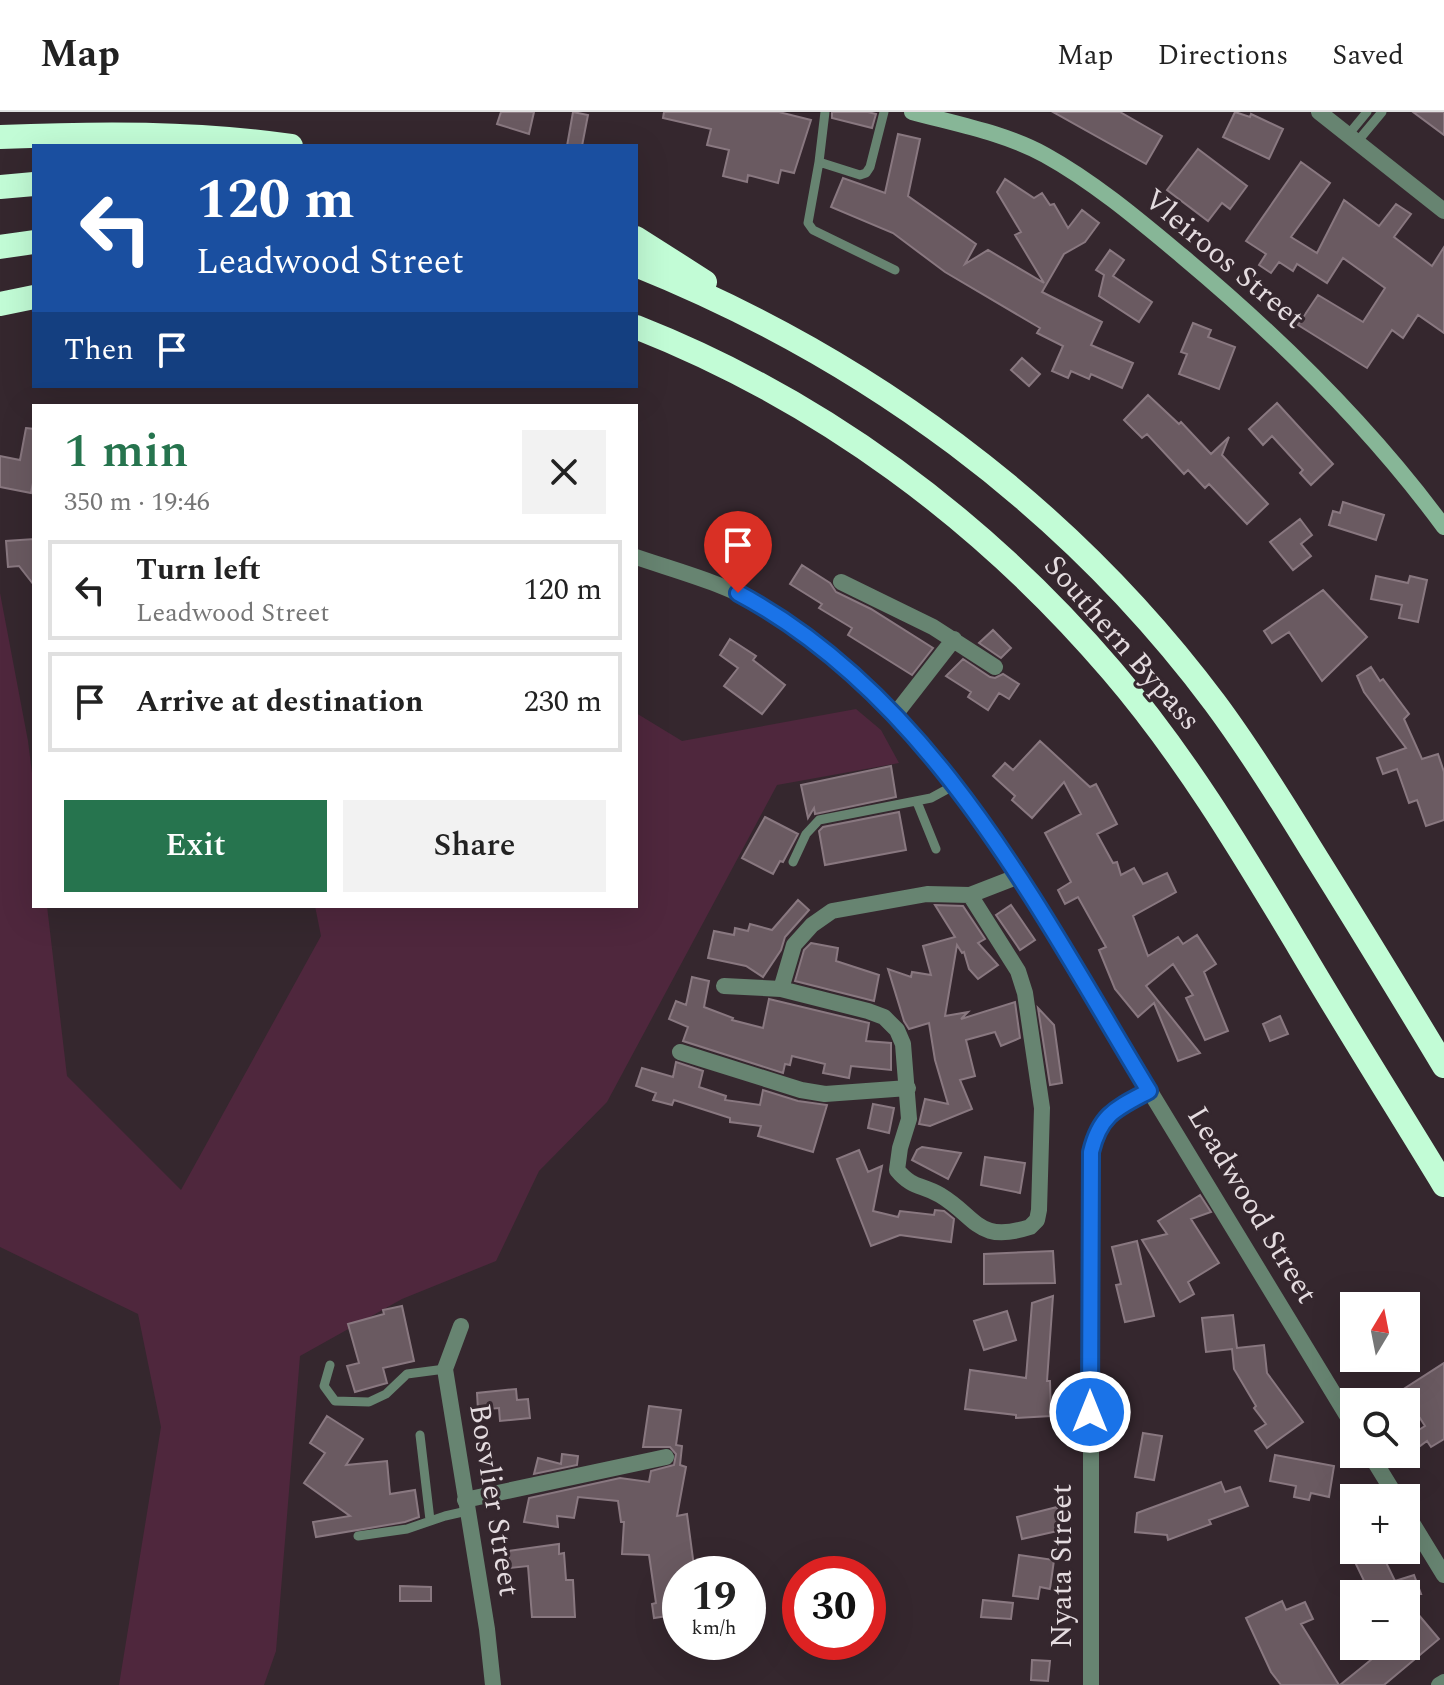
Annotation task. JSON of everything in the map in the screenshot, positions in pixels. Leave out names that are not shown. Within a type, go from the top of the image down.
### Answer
[{"type":"highway","points":[[0,137],[174,134],[272,144]]},
{"type":"highway","points":[[0,187],[32,184]]},
{"type":"highway","points":[[638,239],[673,259],[750,315]]},
{"type":"highway","points":[[0,247],[32,242]]},
{"type":"highway","name":"Southern Bypass","points":[[638,266],[750,315],[844,366],[940,430],[1005,481],[1068,537],[1131,601],[1186,666],[1255,758],[1444,1066]]},
{"type":"highway","points":[[0,304],[32,297]]},
{"type":"highway","name":"Southern Bypass","points":[[638,328],[784,397],[895,469],[1001,554],[1112,671],[1176,754],[1223,824],[1444,1185]]},
{"type":"street","name":"Vleiroos Street","points":[[912,112],[1005,138],[1046,155],[1161,239],[1288,349],[1394,463],[1444,527]]},
{"type":"street","points":[[1319,112],[1444,211]]},
{"type":"street","name":"Leadwood Street","points":[[638,558],[738,593],[766,608],[838,662],[874,694],[953,786],[1019,876],[1340,1404]]},
{"type":"street","points":[[841,582],[917,618],[995,667]]},
{"type":"street","points":[[894,716],[954,639]]},
{"type":"street","points":[[781,989],[794,945],[812,925],[832,911],[927,894],[970,895],[1019,876]]},
{"type":"street","points":[[724,986],[781,989],[884,1017],[897,1030],[903,1044],[908,1088],[909,1119],[897,1170],[908,1183],[932,1190],[952,1202],[973,1224],[990,1231],[1030,1227],[1037,1220],[1039,1210],[1042,1108],[1025,993],[1018,971],[970,895]]},
{"type":"street","points":[[680,1052],[801,1090],[825,1094],[908,1088]]},
{"type":"street","name":"Nyata Street","points":[[1091,1685],[1091,1152],[1099,1125],[1108,1114],[1149,1091]]},
{"type":"street","name":"Bosvlier Street","points":[[461,1326],[445,1369],[487,1629],[493,1685]]},
{"type":"street","points":[[466,1505],[666,1457]]},
{"type":"street","points":[[1420,1536],[1444,1575]]},
{"type":"lane","points":[[825,112],[808,223],[813,230],[895,270]]},
{"type":"lane","points":[[819,162],[860,175],[866,173],[884,112]]},
{"type":"lane","points":[[1353,139],[1367,112]]},
{"type":"lane","points":[[1353,139],[1382,112]]},
{"type":"lane","points":[[793,862],[806,834],[819,820],[917,802],[953,786]]},
{"type":"lane","points":[[917,802],[936,849]]},
{"type":"lane","points":[[330,1365],[324,1386],[335,1401],[352,1403],[369,1402],[386,1394],[407,1374],[445,1369]]},
{"type":"lane","points":[[420,1435],[430,1520]]},
{"type":"lane","points":[[358,1536],[407,1529],[466,1505]]},
{"type":"shaded area","points":[[0,593],[32,773],[32,908],[47,908],[67,1076],[181,1190],[321,936],[315,908],[638,908],[638,714],[682,741],[856,709],[881,730],[899,763],[777,785],[607,1102],[539,1171],[496,1261],[402,1299],[300,1356],[276,1651],[264,1685],[119,1685],[161,1427],[138,1314],[0,1247]]},
{"type":"building","points":[[501,112],[534,112],[529,134],[497,124]]},
{"type":"building","points":[[573,112],[588,115],[582,144],[567,144]]},
{"type":"building","points":[[664,112],[779,112],[811,120],[794,173],[781,170],[778,183],[748,175],[747,182],[723,176],[729,150],[707,145],[711,129],[663,118]]},
{"type":"building","points":[[832,112],[876,114],[872,128],[832,118]]},
{"type":"building","points":[[1053,112],[1120,112],[1162,136],[1146,164]]},
{"type":"building","points":[[1235,112],[1250,117],[1251,114],[1283,129],[1269,159],[1223,137]]},
{"type":"building","points":[[1413,112],[1444,112],[1444,135]]},
{"type":"building","points":[[898,134],[920,139],[908,196],[976,244],[965,264],[988,250],[1044,283],[1015,235],[1021,232],[997,192],[1005,179],[1034,198],[1042,193],[1050,205],[1054,204],[1068,228],[1082,210],[1099,223],[1085,242],[1064,254],[1042,292],[1102,322],[1091,345],[1133,363],[1122,388],[1091,374],[1089,379],[1071,371],[1068,378],[1052,371],[1063,346],[1037,333],[1040,328],[945,272],[893,233],[831,207],[843,178],[885,193]]},
{"type":"building","points":[[1198,149],[1247,186],[1230,209],[1222,203],[1208,221],[1167,190]]},
{"type":"building","points":[[1301,162],[1330,183],[1291,237],[1317,253],[1344,200],[1379,226],[1396,204],[1411,214],[1394,237],[1432,266],[1444,247],[1444,333],[1418,315],[1403,338],[1392,330],[1367,368],[1298,325],[1318,295],[1363,322],[1385,288],[1343,258],[1327,283],[1297,264],[1293,271],[1279,262],[1271,273],[1259,265],[1266,254],[1246,241]]},
{"type":"building","points":[[1110,250],[1124,260],[1113,276],[1152,302],[1139,322],[1099,296],[1104,275],[1096,270]]},
{"type":"building","points":[[1193,323],[1211,330],[1208,337],[1235,347],[1219,389],[1179,374],[1187,354],[1181,352]]},
{"type":"building","points":[[1022,358],[1040,374],[1029,386],[1011,370]]},
{"type":"building","points":[[1148,395],[1179,424],[1181,422],[1211,454],[1229,437],[1222,455],[1268,504],[1247,524],[1209,484],[1205,488],[1188,470],[1184,474],[1147,434],[1142,438],[1124,420]]},
{"type":"building","points":[[1277,403],[1333,464],[1311,485],[1300,473],[1303,470],[1272,436],[1263,445],[1249,429]]},
{"type":"building","points":[[26,428],[32,429],[31,493],[0,487],[0,456],[20,460]]},
{"type":"building","points":[[1343,502],[1384,515],[1376,540],[1329,525],[1333,511],[1340,513]]},
{"type":"building","points":[[1300,519],[1312,535],[1301,544],[1311,556],[1293,570],[1270,542]]},
{"type":"building","points":[[32,539],[32,582],[19,566],[8,567],[6,541]]},
{"type":"building","points":[[802,565],[830,583],[836,592],[871,609],[933,648],[912,675],[848,635],[852,628],[819,608],[822,604],[790,584]]},
{"type":"building","points":[[1376,576],[1408,583],[1410,576],[1427,580],[1418,622],[1399,618],[1402,605],[1371,599]]},
{"type":"building","points":[[1323,590],[1367,637],[1322,681],[1289,632],[1272,643],[1264,631]]},
{"type":"building","points":[[993,630],[1011,648],[1001,658],[979,643]]},
{"type":"building","points":[[730,639],[756,656],[753,660],[785,685],[762,714],[724,686],[738,668],[720,655]]},
{"type":"building","points":[[963,659],[990,677],[1003,674],[1019,684],[1009,699],[999,693],[988,710],[968,697],[971,692],[946,676]]},
{"type":"building","points":[[1371,667],[1409,714],[1404,719],[1422,759],[1438,754],[1444,772],[1444,820],[1426,826],[1417,800],[1409,803],[1397,769],[1383,774],[1377,758],[1406,748],[1364,692],[1357,676]]},
{"type":"building","points":[[1040,741],[1090,787],[1096,784],[1117,824],[1097,834],[1113,863],[1117,862],[1121,875],[1134,868],[1143,884],[1167,873],[1176,892],[1133,916],[1148,956],[1178,937],[1183,944],[1197,935],[1216,964],[1204,972],[1228,1031],[1205,1040],[1186,998],[1193,995],[1173,964],[1146,986],[1200,1053],[1178,1061],[1154,1003],[1138,1017],[1115,989],[1099,950],[1106,947],[1078,897],[1065,904],[1058,890],[1071,882],[1045,833],[1081,814],[1064,782],[1032,818],[1012,800],[1015,796],[993,776],[1005,763],[1013,770]]},
{"type":"building","points":[[891,766],[896,797],[815,814],[814,808],[808,818],[801,785]]},
{"type":"building","points":[[899,812],[906,850],[825,865],[819,831],[823,827]]},
{"type":"building","points":[[765,817],[798,834],[773,874],[742,858]]},
{"type":"building","points":[[798,900],[809,910],[785,937],[781,950],[763,977],[746,966],[708,958],[714,931],[734,935],[735,928],[748,931],[750,924],[772,930]]},
{"type":"building","points":[[935,905],[963,906],[985,939],[978,943],[998,965],[978,979],[969,969],[964,952],[957,945],[945,1016],[968,1012],[961,1019],[1015,1002],[1020,1038],[1001,1046],[995,1032],[966,1040],[975,1076],[960,1080],[972,1109],[930,1126],[919,1124],[925,1099],[948,1104],[935,1060],[929,1023],[909,1029],[888,969],[911,977],[912,972],[931,975],[923,946],[955,937]]},
{"type":"building","points":[[1011,905],[1035,940],[1020,950],[996,915]]},
{"type":"building","points":[[811,943],[838,948],[836,961],[879,975],[874,1001],[795,981],[804,950]]},
{"type":"building","points":[[692,977],[709,981],[704,1007],[732,1020],[763,1028],[769,999],[869,1023],[866,1041],[891,1043],[891,1070],[851,1066],[849,1078],[823,1073],[825,1064],[792,1056],[790,1065],[785,1064],[783,1073],[683,1041],[688,1027],[669,1019],[676,1001],[686,1005]]},
{"type":"building","points":[[1038,1008],[1054,1025],[1062,1083],[1050,1085]]},
{"type":"building","points":[[1280,1016],[1288,1034],[1270,1041],[1263,1024]]},
{"type":"building","points":[[676,1062],[703,1071],[699,1087],[726,1096],[725,1100],[760,1105],[763,1090],[798,1101],[827,1105],[813,1152],[758,1136],[761,1126],[730,1122],[730,1118],[674,1100],[672,1105],[653,1100],[656,1093],[636,1086],[642,1068],[673,1077]]},
{"type":"building","points":[[873,1104],[894,1108],[889,1133],[868,1128]]},
{"type":"building","points":[[922,1147],[961,1153],[948,1179],[912,1160]]},
{"type":"building","points":[[859,1150],[868,1172],[882,1166],[873,1211],[898,1217],[900,1211],[934,1215],[935,1210],[944,1211],[954,1219],[951,1242],[900,1235],[871,1246],[837,1159]]},
{"type":"building","points":[[985,1157],[1025,1163],[1020,1193],[981,1185]]},
{"type":"building","points":[[1200,1195],[1211,1212],[1191,1219],[1219,1263],[1188,1282],[1194,1294],[1180,1302],[1142,1240],[1167,1234],[1158,1221]]},
{"type":"building","points":[[1137,1241],[1154,1316],[1125,1322],[1116,1285],[1121,1284],[1112,1247]]},
{"type":"building","points":[[1053,1251],[1055,1283],[984,1284],[984,1254]]},
{"type":"building","points":[[1053,1296],[1047,1381],[1050,1381],[1051,1416],[1016,1418],[1016,1415],[965,1409],[970,1370],[1026,1378],[1032,1303]]},
{"type":"building","points":[[402,1306],[414,1361],[383,1368],[387,1383],[355,1392],[347,1366],[359,1363],[348,1324]]},
{"type":"building","points":[[1007,1311],[1016,1340],[984,1350],[974,1321]]},
{"type":"building","points":[[1233,1315],[1237,1348],[1264,1345],[1267,1373],[1303,1422],[1267,1448],[1255,1431],[1266,1424],[1234,1369],[1232,1349],[1206,1352],[1202,1318]]},
{"type":"building","points":[[1444,1363],[1444,1439],[1431,1447],[1427,1441],[1420,1446],[1420,1429],[1425,1426],[1420,1418],[1420,1388],[1405,1388]]},
{"type":"building","points":[[516,1389],[517,1400],[528,1399],[530,1418],[500,1421],[499,1408],[478,1410],[477,1393]]},
{"type":"building","points":[[649,1406],[681,1410],[676,1445],[682,1446],[680,1465],[686,1467],[677,1516],[687,1514],[693,1556],[662,1556],[662,1617],[654,1618],[652,1604],[656,1603],[649,1555],[622,1554],[624,1522],[621,1522],[618,1501],[578,1497],[574,1518],[557,1516],[558,1527],[524,1522],[529,1498],[620,1478],[649,1482],[651,1471],[674,1465],[676,1454],[670,1447],[643,1447]]},
{"type":"building","points":[[327,1416],[363,1439],[346,1465],[387,1461],[390,1494],[415,1490],[419,1517],[316,1537],[313,1522],[350,1516],[304,1483],[325,1453],[310,1443]]},
{"type":"building","points":[[1143,1433],[1162,1436],[1154,1480],[1135,1477]]},
{"type":"building","points":[[562,1454],[578,1456],[577,1465],[534,1474],[538,1458],[561,1464]]},
{"type":"building","points":[[1275,1455],[1334,1466],[1329,1497],[1311,1493],[1309,1500],[1294,1497],[1296,1486],[1270,1481]]},
{"type":"building","points":[[1221,1482],[1225,1492],[1240,1487],[1248,1506],[1168,1540],[1167,1535],[1135,1532],[1137,1513]]},
{"type":"building","points":[[1057,1507],[1062,1530],[1022,1539],[1017,1517]]},
{"type":"building","points":[[559,1544],[559,1554],[564,1553],[566,1580],[573,1580],[575,1617],[532,1617],[528,1566],[510,1568],[508,1551]]},
{"type":"building","points":[[1019,1555],[1054,1560],[1050,1589],[1040,1587],[1038,1599],[1013,1596]]},
{"type":"building","points":[[1356,1564],[1387,1564],[1395,1580],[1364,1580]]},
{"type":"building","points":[[1414,1575],[1416,1580],[1398,1580]]},
{"type":"building","points":[[400,1586],[431,1587],[431,1601],[400,1601]]},
{"type":"building","points":[[983,1600],[1013,1603],[1011,1619],[981,1617]]},
{"type":"building","points":[[1282,1601],[1286,1610],[1305,1602],[1313,1619],[1301,1624],[1339,1685],[1281,1685],[1271,1672],[1246,1618]]},
{"type":"building","points":[[1420,1617],[1439,1639],[1420,1655]]},
{"type":"building","points":[[1032,1660],[1050,1661],[1048,1681],[1031,1680]]},
{"type":"building","points":[[1371,1660],[1414,1660],[1384,1685],[1340,1685]]},
{"type":"route","points":[[738,593],[791,625],[838,662],[874,694],[923,748],[996,841],[1149,1091],[1108,1114],[1099,1125],[1091,1152],[1090,1412]]}]
